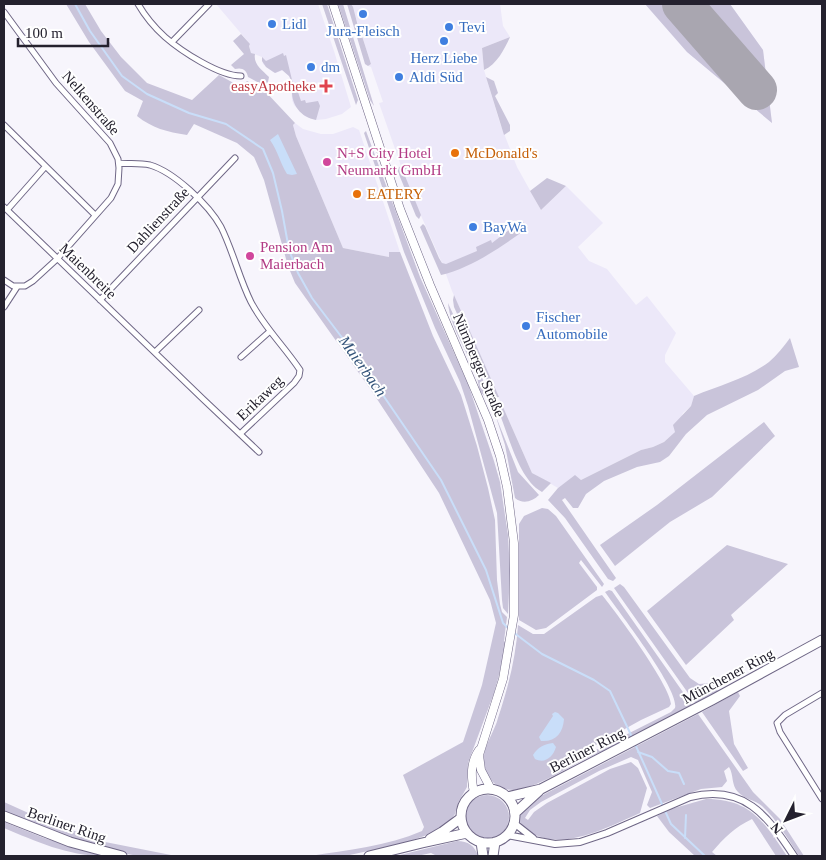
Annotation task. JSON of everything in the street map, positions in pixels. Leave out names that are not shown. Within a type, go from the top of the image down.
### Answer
[{"type":"main road","name":"Nürnberger Straße","points":[[333,4],[405,222],[488,420],[507,487],[513,524],[514,615],[497,701],[472,766],[474,792]]},
{"type":"main road","name":"Münchener Ring","points":[[646,735],[822,640]]},
{"type":"main road","name":"Berliner Ring","points":[[507,797],[541,789],[646,735]]},
{"type":"main road","name":"Nürnberger Straße","points":[[480,748],[479,761],[481,770],[491,789]]},
{"type":"main road","points":[[507,836],[495,842],[481,842],[473,839],[462,826],[461,810],[464,802],[474,792],[491,789],[500,792],[512,803],[514,818]]},
{"type":"main road","name":"Berliner Ring","points":[[507,836],[514,818],[541,789]]},
{"type":"main road","name":"Berliner Ring","points":[[4,816],[70,842],[122,856]]},
{"type":"main road","points":[[422,843],[442,832],[461,818]]},
{"type":"main road","points":[[369,856],[467,833]]},
{"type":"main road","points":[[481,842],[483,856]]},
{"type":"main road","points":[[493,856],[495,842]]},
{"type":"street","points":[[138,4],[154,25],[172,42],[218,70],[231,75],[241,76]]},
{"type":"street","points":[[172,42],[209,4]]},
{"type":"street","name":"Nelkenstraße","points":[[5,15],[63,91],[110,143],[119,163]]},
{"type":"street","points":[[4,125],[95,216]]},
{"type":"street","name":"Dahlienstraße","points":[[100,300],[235,158]]},
{"type":"street","points":[[4,280],[17,287],[25,286],[34,281],[57,258],[114,193],[118,184],[119,163]]},
{"type":"street","name":"Erikaweg","points":[[119,163],[143,164],[158,168],[177,180],[197,198],[218,222],[251,302],[269,332],[296,365],[300,374],[294,383],[240,434]]},
{"type":"street","points":[[5,208],[45,167]]},
{"type":"street","name":"Maienbreite","points":[[5,208],[259,452]]},
{"type":"street","points":[[4,307],[17,287]]},
{"type":"street","points":[[155,352],[199,310]]},
{"type":"street","points":[[241,357],[269,332]]},
{"type":"street","points":[[822,693],[786,715],[777,723],[780,732],[822,799]]},
{"type":"street","points":[[507,836],[555,844],[580,842],[607,833],[690,797],[704,794],[720,794],[735,797],[750,804],[762,814],[774,827],[794,856]]},
{"type":"street","points":[[514,818],[534,839]]},
{"type":"shaded area","points":[[66,4],[85,4],[101,31],[121,57],[147,83],[192,100],[219,75],[241,87],[247,81],[264,90],[295,123],[293,125],[296,136],[343,248],[389,257],[389,252],[400,252],[433,336],[461,395],[477,446],[495,520],[497,580],[502,612],[507,617],[504,641],[506,643],[499,675],[468,763],[467,787],[458,803],[455,814],[450,821],[435,832],[405,843],[345,856],[310,856],[381,844],[422,831],[424,827],[403,775],[463,742],[482,685],[496,623],[490,600],[439,493],[373,393],[295,283],[288,266],[264,180],[254,157],[237,143],[194,124],[187,135],[160,129],[148,124],[137,116],[143,101],[125,91],[89,42]]},
{"type":"shaded area","points":[[216,4],[318,4],[351,107],[342,114],[326,119],[316,120],[305,116],[294,105],[292,100],[289,76],[283,70],[276,73],[273,72],[263,64],[262,57],[251,53],[250,44]]},
{"type":"shaded area","points":[[322,4],[327,4],[358,100],[356,105]]},
{"type":"shaded area","points":[[338,4],[343,4],[374,106],[370,100]]},
{"type":"shaded area","points":[[347,4],[351,4],[353,7],[359,30],[365,31],[366,35],[362,36],[371,64],[368,66],[365,64]]},
{"type":"shaded area","points":[[351,4],[500,4],[503,26],[510,37],[482,48],[484,70],[500,123],[517,167],[541,210],[566,186],[603,223],[578,247],[589,261],[607,269],[636,305],[647,296],[676,333],[665,355],[665,362],[694,396],[691,406],[683,413],[675,432],[664,442],[641,450],[581,480],[575,476],[558,488],[532,473],[411,193],[403,171],[407,168],[401,166],[379,103],[383,102],[371,67],[368,66],[371,64],[362,36],[365,31],[363,29],[360,30]]},
{"type":"shaded area","points":[[645,4],[730,4],[763,50],[772,123],[687,52]]},
{"type":"shaded area","points":[[645,4],[676,4],[762,102],[760,84],[689,4],[730,4],[763,50],[772,123],[687,52]]},
{"type":"shaded area","points":[[241,34],[250,44],[251,53],[255,54],[255,61],[269,77],[267,87],[248,77],[244,70],[240,68],[235,69],[231,65],[244,54],[233,41]]},
{"type":"shaded area","points":[[510,37],[503,52],[484,70],[482,48]]},
{"type":"shaded area","points":[[283,53],[284,56],[286,55],[293,84],[289,76],[282,70],[275,73],[266,67],[262,61],[262,57],[266,61]]},
{"type":"shaded area","points":[[486,77],[494,81],[498,93],[495,96],[510,125],[510,131],[504,135]]},
{"type":"shaded area","points":[[292,89],[297,89],[301,101],[305,100],[306,103],[318,101],[320,106],[316,120],[301,113],[293,100]]},
{"type":"shaded area","points":[[295,123],[303,129],[321,134],[333,134],[353,127],[359,130],[400,252],[390,252],[389,257],[343,248],[296,136],[293,125]]},
{"type":"shaded area","points":[[366,131],[420,277],[468,384],[494,461],[500,482],[508,535],[510,571],[508,614],[503,608],[502,600],[497,513],[468,406],[460,382],[435,328],[404,252],[364,133]]},
{"type":"shaded area","points":[[401,166],[407,168],[403,171],[421,215],[419,219],[416,216],[398,172],[398,168]]},
{"type":"shaded area","points":[[547,178],[566,186],[541,210],[530,191]]},
{"type":"shaded area","points":[[522,220],[528,228],[508,242],[475,262],[441,275],[420,227],[423,224],[425,226],[439,258],[442,263],[446,264],[477,251],[476,247],[491,240],[492,243]]},
{"type":"shaded area","points":[[454,295],[499,397],[492,398],[486,378],[454,307]]},
{"type":"shaded area","points":[[448,303],[483,380],[487,397],[480,391],[474,368],[452,321]]},
{"type":"shaded area","points":[[790,338],[799,367],[785,371],[758,390],[707,415],[686,434],[669,456],[660,462],[637,467],[604,481],[586,494],[578,508],[573,508],[565,498],[562,500],[616,578],[613,581],[608,579],[565,518],[548,500],[558,488],[575,475],[581,480],[641,450],[664,442],[675,432],[673,425],[691,406],[694,396],[760,368],[775,356]]},
{"type":"shaded area","points":[[500,405],[503,407],[532,473],[551,483],[542,492],[534,486],[520,467],[498,410]]},
{"type":"shaded area","points":[[495,414],[518,472],[539,495],[534,499],[525,502],[515,498],[505,445]]},
{"type":"shaded area","points":[[764,422],[775,436],[712,497],[670,522],[615,566],[600,545],[657,505]]},
{"type":"shaded area","points":[[542,508],[548,509],[556,516],[604,584],[602,587],[581,560],[579,563],[597,587],[597,590],[546,628],[536,630],[519,620],[519,524],[524,516]]},
{"type":"shaded area","points":[[727,545],[788,564],[731,615],[734,620],[686,665],[647,611]]},
{"type":"shaded area","points":[[620,584],[690,678],[699,684],[712,683],[718,691],[695,703],[614,588]]},
{"type":"shaded area","points":[[612,591],[692,705],[541,782],[521,789],[502,788],[489,778],[484,756],[508,684],[518,625],[533,634],[544,634],[596,597],[602,595],[641,649],[662,681],[668,695],[671,704],[669,707],[641,720],[576,756],[568,753],[566,755],[572,758],[569,760],[570,763],[671,712],[675,708],[674,699],[668,685],[647,650],[605,592]]},
{"type":"shaded area","points":[[738,692],[740,696],[729,711],[734,744],[748,768],[743,771],[702,712]]},
{"type":"shaded area","points":[[698,714],[753,792],[780,819],[804,856],[799,856],[777,823],[762,806],[738,792],[734,786],[729,767],[724,771],[727,781],[722,787],[701,789],[650,808],[647,805],[652,792],[638,760],[631,757],[599,771],[541,802],[530,810],[525,818],[528,820],[534,812],[547,803],[610,769],[631,762],[638,768],[647,788],[640,813],[594,832],[561,840],[545,838],[531,832],[519,821],[523,809],[537,798]]},
{"type":"shaded area","points":[[483,795],[491,795],[503,801],[509,817],[503,833],[491,839],[483,839],[471,833],[465,821],[465,813],[471,801]]},
{"type":"shaded area","points":[[706,799],[734,803],[755,815],[771,833],[787,856],[776,856],[752,819],[735,829],[721,842],[712,852],[717,856],[695,856],[669,832],[657,816],[671,809]]},
{"type":"shaded area","points":[[4,802],[55,825],[81,833],[90,839],[171,855],[191,856],[146,857],[105,849],[71,839],[4,813]]},
{"type":"shaded area","points":[[4,822],[44,838],[103,856],[64,851],[52,847],[4,828]]},
{"type":"shaded area","points":[[457,841],[470,845],[475,849],[478,856],[437,856],[431,853],[417,856],[396,856]]},
{"type":"water","points":[[278,134],[297,174],[287,174],[270,140]]},
{"type":"water","points":[[555,712],[564,719],[562,728],[555,738],[541,741],[539,737]]},
{"type":"water","points":[[553,743],[556,747],[551,757],[542,761],[535,759],[533,755],[539,748]]},
{"type":"waterway","name":"Maierbach","points":[[75,4],[90,31],[122,76],[147,94],[189,113],[226,124],[263,149],[273,173],[289,250],[298,273],[312,298],[359,360],[441,480],[486,570],[503,623],[509,629]]},
{"type":"waterway","name":"Maierbach","points":[[513,632],[542,654],[594,680],[610,691],[632,737]]},
{"type":"waterway","name":"Maierbach","points":[[635,744],[671,824],[705,856]]},
{"type":"waterway","name":"Maierbach","points":[[638,752],[652,757],[668,771],[679,773],[684,784]]},
{"type":"waterway","name":"Maierbach","points":[[685,838],[686,815]]},
{"type":"runway","points":[[682,4],[757,90]]},
{"type":"place","name":"Jura-Fleisch","points":[[363,14]]},
{"type":"place","name":"Lidl","points":[[272,24]]},
{"type":"place","name":"Tevi","points":[[449,27]]},
{"type":"place","name":"Herz Liebe","points":[[444,41]]},
{"type":"place","name":"dm","points":[[311,67]]},
{"type":"place","name":"Aldi Süd","points":[[399,77]]},
{"type":"place","name":"easyApotheke","points":[[326,86]]},
{"type":"place","name":"McDonald's","points":[[455,153]]},
{"type":"place","name":"N+S City Hotel Neumarkt GmbH","points":[[327,162]]},
{"type":"place","name":"EATERY","points":[[357,194]]},
{"type":"place","name":"BayWa","points":[[473,227]]},
{"type":"place","name":"Pension Am Maierbach","points":[[250,256]]},
{"type":"place","name":"Fischer Automobile","points":[[526,326]]}]
